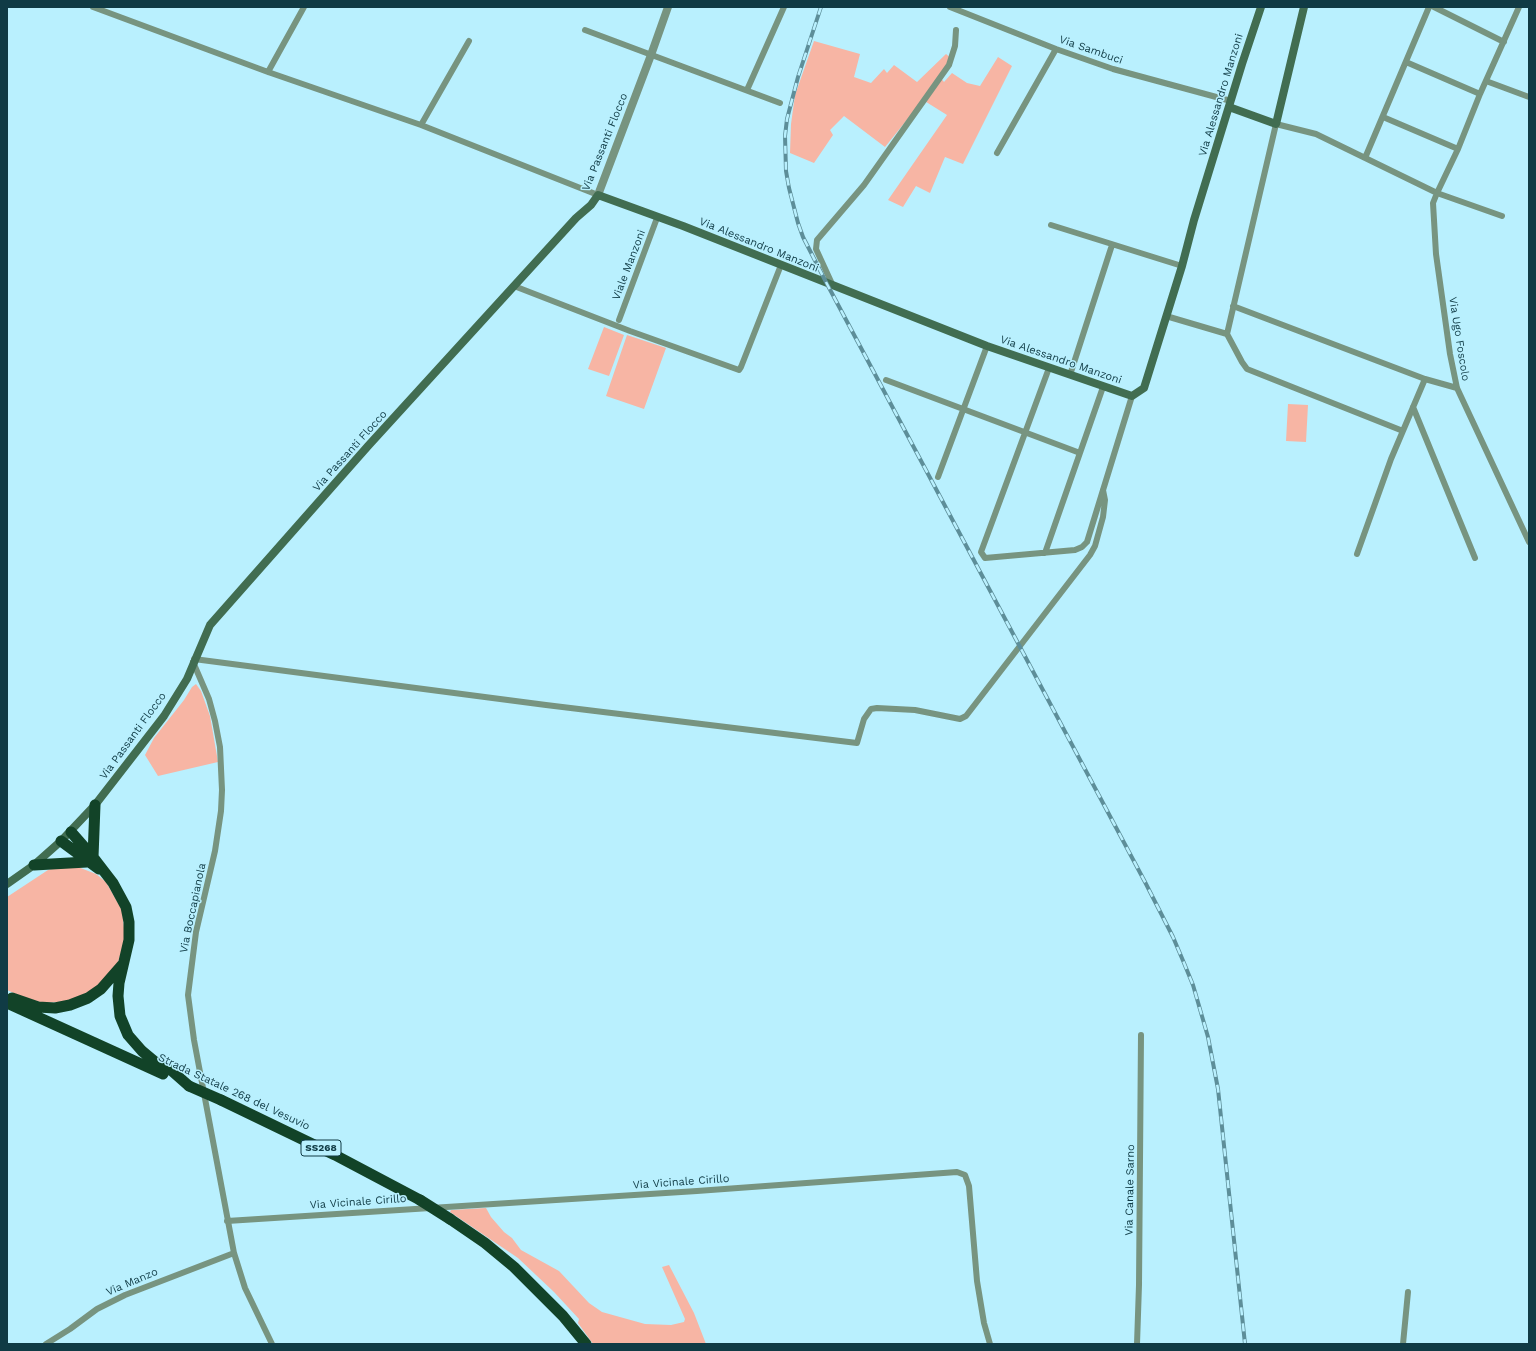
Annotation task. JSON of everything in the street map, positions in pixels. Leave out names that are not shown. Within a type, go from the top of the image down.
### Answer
[{"type":"highway","points":[[90,860],[95,805]]},
{"type":"highway","points":[[71,832],[90,860]]},
{"type":"highway","points":[[61,841],[90,860],[105,873],[120,894],[126,907],[129,922],[129,940],[123,962],[118,996],[120,1016],[128,1035],[142,1051],[154,1061],[172,1071],[189,1086]]},
{"type":"highway","points":[[34,865],[90,860]]},
{"type":"highway","points":[[7,995],[38,1007],[55,1008],[70,1005],[88,998],[101,989],[123,962]]},
{"type":"highway","name":"Strada Statale 268 del Vesuvio","points":[[7,1003],[221,1100],[335,1155],[420,1200],[450,1219],[514,1267],[563,1316],[586,1344]]},
{"type":"main road","name":"Via Alessandro Manzoni","points":[[598,195],[657,218],[683,226],[987,346],[1132,396],[1144,388],[1182,266],[1194,220],[1261,7]]},
{"type":"main road","points":[[1230,104],[1276,124],[1304,7]]},
{"type":"main road","name":"Via Passanti Flocco","points":[[7,884],[34,865],[61,841],[95,805],[164,716],[187,679],[210,625],[368,446],[576,218],[591,205],[598,195]]},
{"type":"street","points":[[93,7],[268,72],[421,125],[598,195]]},
{"type":"street","points":[[268,72],[304,7]]},
{"type":"street","name":"Via Passanti Flocco","points":[[598,195],[652,55],[668,7]]},
{"type":"street","points":[[747,90],[784,7]]},
{"type":"street","name":"Via Sambuci","points":[[950,7],[1056,49],[1113,69],[1230,104]]},
{"type":"street","points":[[1365,158],[1429,7]]},
{"type":"street","points":[[1434,7],[1504,42]]},
{"type":"street","name":"Via Ugo Foscolo","points":[[1520,7],[1480,94],[1458,149],[1433,203],[1436,254],[1450,354],[1457,388],[1529,542]]},
{"type":"street","points":[[585,30],[780,103]]},
{"type":"street","points":[[833,286],[816,249],[817,240],[864,184],[949,64],[955,46],[956,30]]},
{"type":"street","points":[[421,125],[469,40]]},
{"type":"street","points":[[997,153],[1056,49]]},
{"type":"street","points":[[1406,62],[1480,94]]},
{"type":"street","points":[[1486,81],[1529,97]]},
{"type":"street","points":[[1383,117],[1458,149]]},
{"type":"street","points":[[1403,431],[1247,369],[1227,334],[1276,124],[1316,134],[1437,193],[1502,216]]},
{"type":"street","name":"Viale Manzoni","points":[[619,320],[657,218]]},
{"type":"street","points":[[1051,225],[1182,266]]},
{"type":"street","points":[[1070,375],[1112,245]]},
{"type":"street","points":[[514,286],[739,370],[781,265]]},
{"type":"street","points":[[1233,306],[1425,379],[1457,388]]},
{"type":"street","points":[[1166,316],[1227,334]]},
{"type":"street","points":[[938,477],[987,346]]},
{"type":"street","points":[[1049,368],[981,552],[985,558],[1075,550],[1082,547],[1087,542],[1132,396]]},
{"type":"street","points":[[1357,554],[1391,459],[1425,379]]},
{"type":"street","points":[[886,380],[1080,453]]},
{"type":"street","points":[[1045,553],[1103,386]]},
{"type":"street","points":[[1413,407],[1475,558]]},
{"type":"street","points":[[194,661],[857,743],[864,719],[871,709],[915,710],[960,719],[966,716],[1090,555],[1095,546],[1103,517],[1105,500],[1103,490]]},
{"type":"street","name":"Via Boccapianola","points":[[194,661],[209,699],[215,721],[220,747],[222,790],[216,851],[196,932],[188,995],[194,1040],[234,1253],[246,1288],[272,1344]]},
{"type":"street","name":"Via Canale Sarno","points":[[1137,1344],[1139,1312],[1141,1035]]},
{"type":"street","name":"Via Vicinale Cirillo","points":[[228,1221],[957,1172],[965,1176],[969,1186],[977,1282],[984,1323],[990,1344]]},
{"type":"street","name":"Via Manzo","points":[[46,1344],[70,1329],[97,1309],[118,1298],[234,1253]]},
{"type":"street","points":[[1403,1344],[1408,1292]]},
{"type":"shaded area","points":[[814,41],[860,54],[854,77],[871,83],[884,69],[887,73],[894,65],[917,82],[946,54],[951,58],[939,76],[944,82],[952,73],[967,83],[980,86],[998,57],[1012,66],[963,164],[945,157],[930,193],[916,186],[903,207],[888,200],[947,115],[923,100],[885,147],[844,116],[830,130],[833,135],[814,163],[790,153],[791,124],[795,95]]},
{"type":"shaded area","points":[[604,327],[624,335],[609,376],[588,369]]},
{"type":"shaded area","points":[[627,335],[666,348],[644,409],[606,396]]},
{"type":"shaded area","points":[[1288,404],[1308,405],[1306,442],[1286,441]]},
{"type":"shaded area","points":[[196,684],[201,691],[210,716],[218,762],[158,776],[145,755],[154,738],[184,700],[192,687]]},
{"type":"shaded area","points":[[78,867],[96,874],[106,882],[122,910],[125,936],[118,962],[103,984],[71,1001],[44,1003],[27,999],[7,990],[7,897],[48,870],[55,868]]},
{"type":"shaded area","points":[[486,1208],[491,1217],[504,1232],[512,1238],[521,1250],[559,1271],[589,1303],[602,1312],[645,1324],[671,1325],[684,1322],[685,1319],[662,1267],[669,1265],[694,1313],[706,1344],[593,1344],[578,1323],[579,1319],[554,1292],[518,1258],[450,1212],[451,1210]]},
{"type":"railway","points":[[821,7],[798,77],[787,119],[785,136],[786,171],[798,223],[803,237],[827,284],[1145,882],[1173,937],[1193,985],[1208,1037],[1218,1089],[1245,1344]]}]
